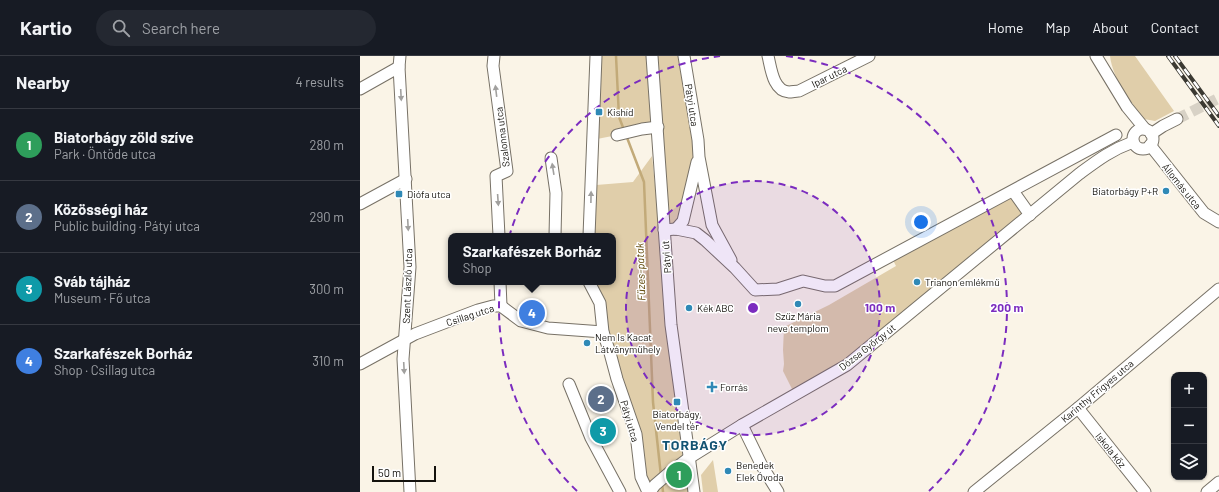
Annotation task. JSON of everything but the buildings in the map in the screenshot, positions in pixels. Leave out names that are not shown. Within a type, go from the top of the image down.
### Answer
[{"type":"street","name":"Szalonna utca","points":[[494,56],[493,66],[507,172],[496,176],[499,233]]},
{"type":"street","points":[[589,233],[596,56]]},
{"type":"street","name":"Pátyi út","points":[[652,56],[671,325],[694,492]]},
{"type":"street","name":"Pátyi utca","points":[[684,56],[698,140],[699,157],[712,225],[735,268]]},
{"type":"street","name":"Ipar utca","points":[[768,56],[774,80],[780,89],[788,92],[798,91],[869,56]]},
{"type":"street","points":[[1096,56],[1127,106],[1148,131],[1152,141],[1146,148],[1136,146],[1127,106]]},
{"type":"street","points":[[360,89],[399,62]]},
{"type":"street","name":"Szent László utca","points":[[399,62],[410,267],[403,358],[410,492]]},
{"type":"street","name":"Dózsa György út","points":[[651,490],[669,473],[689,458],[742,425],[847,365],[1079,174],[1102,157],[1134,138],[1137,130],[1148,131],[1177,119]]},
{"type":"street","points":[[617,135],[658,127]]},
{"type":"street","points":[[664,230],[676,229],[696,233],[735,268],[755,290],[778,289],[804,281],[825,286],[835,286],[1116,135]]},
{"type":"street","name":"Állomás utca","points":[[1150,145],[1204,213],[1219,222]]},
{"type":"street","points":[[1096,146],[1102,157]]},
{"type":"street","points":[[676,229],[684,221],[699,157]]},
{"type":"street","points":[[551,158],[556,193],[555,233]]},
{"type":"street","points":[[360,204],[406,179]]},
{"type":"street","points":[[1013,191],[1030,215]]},
{"type":"street","points":[[500,285],[501,306]]},
{"type":"street","name":"Pátyi utca","points":[[591,285],[600,303],[603,332],[617,380],[636,434],[641,476],[651,490]]},
{"type":"street","name":"Karinthy Frigyes utca","points":[[974,492],[1218,293]]},
{"type":"street","name":"Csillag utca","points":[[360,364],[415,334],[478,310],[493,306],[501,306],[521,321],[548,328],[603,332]]},
{"type":"street","points":[[569,384],[591,438],[620,492]]},
{"type":"street","name":"Iskola köz","points":[[1078,408],[1145,492]]},
{"type":"street","points":[[742,425],[762,466],[778,492]]},
{"type":"street","points":[[1207,492],[1219,482]]},
{"type":"shaded area","points":[[596,56],[684,56],[698,140],[683,221],[664,230],[658,127],[592,140]]},
{"type":"shaded area","points":[[1110,56],[1135,56],[1174,111],[1155,121],[1144,119],[1118,81]]},
{"type":"shaded area","points":[[652,156],[683,461],[693,492],[651,492],[645,486],[594,285],[616,285],[616,233],[593,233],[596,185],[633,182]]},
{"type":"shaded area","points":[[1013,191],[1030,215],[847,365],[795,395],[783,371],[784,327],[829,305],[896,266],[891,256]]},
{"type":"shaded area","points":[[713,460],[718,492],[703,492],[701,475]]},
{"type":"waterway","name":"Füzes-patak","points":[[616,56],[619,117],[624,130]]},
{"type":"waterway","name":"Füzes-patak","points":[[626,135],[644,182],[653,402],[661,476]]},
{"type":"waterway","name":"Füzes-patak","points":[[662,483],[663,492]]},
{"type":"tunnel","points":[[1177,119],[1219,98]]},
{"type":"railway","points":[[1168,56],[1219,126]]},
{"type":"railway","points":[[1175,56],[1219,116]]},
{"type":"place","name":"Kishíd","points":[[599,112]]},
{"type":"place","name":"Biatorbágy P+R","points":[[1166,191]]},
{"type":"place","name":"Diófa utca","points":[[399,194]]},
{"type":"place","name":"Trianon emlékmű","points":[[917,282]]},
{"type":"place","name":"Szűz Mária neve templom","points":[[798,304]]},
{"type":"place","name":"Kék ABC","points":[[689,308]]},
{"type":"place","name":"Szarkafészek Borház","points":[[532,313]]},
{"type":"place","name":"Nem Is Kacat Látványműhely","points":[[587,343]]},
{"type":"place","name":"Forrás","points":[[712,387]]},
{"type":"place","name":"Közösségi ház","points":[[601,399]]},
{"type":"place","name":"Biatorbágy, Vendel tér","points":[[677,402]]},
{"type":"place","name":"Sváb tájház","points":[[603,431]]},
{"type":"place","name":"Benedek Elek Óvoda","points":[[728,471]]},
{"type":"place","name":"Biatorbágy zöld szíve","points":[[679,475]]},
{"type":"district","name":"TORBÁGY","points":[[695,444]]}]
